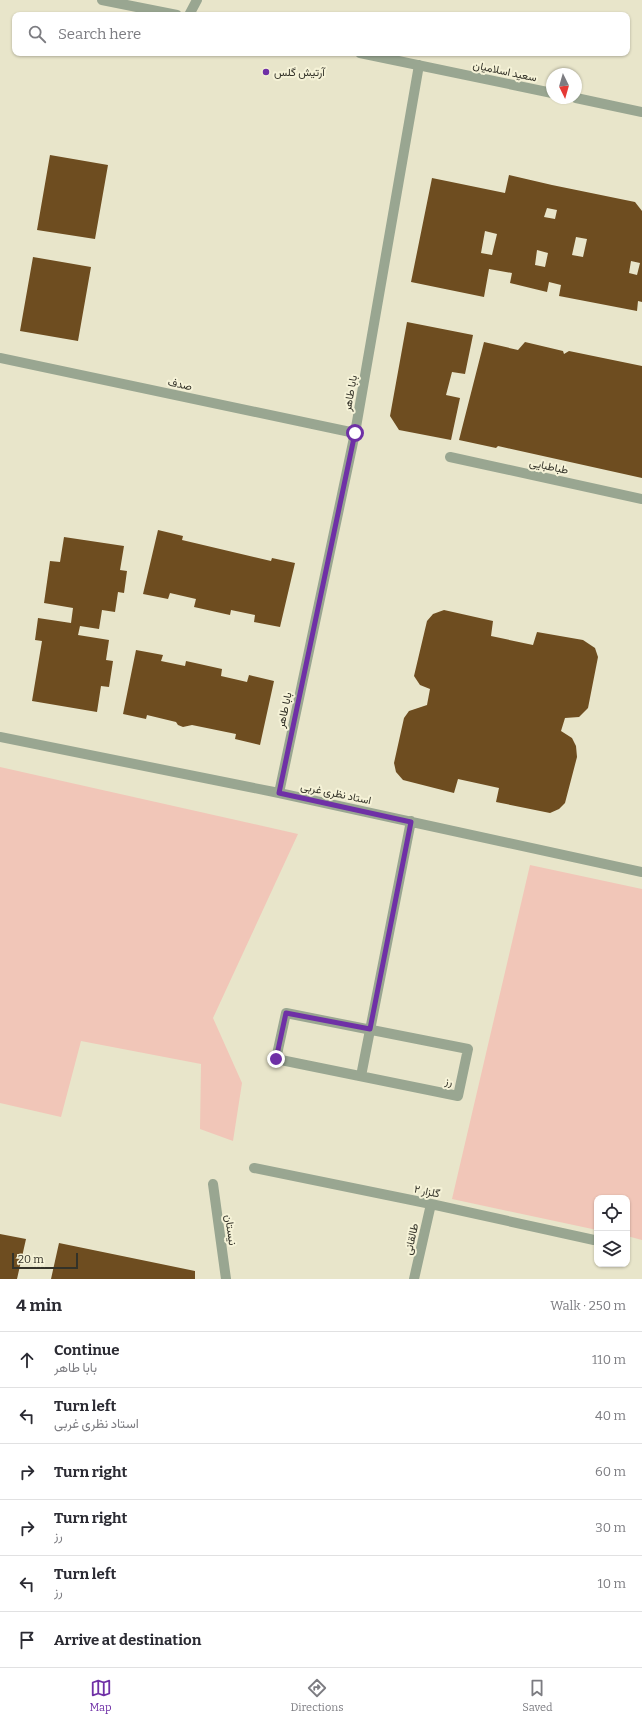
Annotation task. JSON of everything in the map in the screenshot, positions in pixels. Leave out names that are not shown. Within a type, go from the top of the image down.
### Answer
[{"type":"street","points":[[102,0],[162,12]]},
{"type":"street","points":[[191,12],[197,0]]},
{"type":"street","name":"سعید اسلامیان","points":[[375,56],[546,92]]},
{"type":"street","name":"بابا طاهر","points":[[279,793],[355,433],[419,65]]},
{"type":"street","points":[[582,99],[642,112]]},
{"type":"street","name":"صدف","points":[[0,358],[355,433]]},
{"type":"street","name":"طباطبایی","points":[[450,457],[642,499]]},
{"type":"street","name":"استاد نظری غربی","points":[[0,737],[279,793],[642,872]]},
{"type":"street","points":[[361,1076],[411,822]]},
{"type":"street","name":"رز","points":[[286,1013],[370,1029],[468,1049],[458,1096],[276,1059],[286,1013]]},
{"type":"street","name":"گلزار ۲","points":[[254,1168],[431,1204],[594,1240]]},
{"type":"street","name":"نیستان","points":[[213,1184],[226,1279]]},
{"type":"street","name":"طالقانی","points":[[414,1279],[431,1204]]},
{"type":"shaded area","points":[[0,767],[298,834],[213,1018],[242,1083],[233,1141],[200,1129],[201,1064],[81,1041],[61,1117],[0,1103]]},
{"type":"shaded area","points":[[530,865],[642,889],[642,1240],[630,1237],[630,1195],[594,1195],[594,1229],[452,1199]]},
{"type":"building","points":[[50,155],[108,165],[95,239],[37,230]]},
{"type":"building","points":[[509,175],[635,202],[642,211],[642,302],[638,301],[637,311],[559,296],[561,285],[549,282],[547,292],[510,283],[512,273],[489,269],[484,297],[411,282],[432,178],[505,193]],"holes":[[[547,208],[557,210],[555,219],[544,217]],[[485,231],[497,234],[492,255],[481,253]],[[576,237],[587,239],[583,257],[572,255]],[[537,250],[548,253],[545,267],[535,265]],[[631,261],[640,263],[637,275],[629,273]]]},
{"type":"building","points":[[33,257],[91,267],[78,341],[20,331]]},
{"type":"building","points":[[407,322],[473,335],[465,374],[452,372],[446,395],[460,398],[451,440],[399,430],[390,416]]},
{"type":"building","points":[[484,342],[518,350],[525,342],[563,351],[564,354],[569,351],[642,366],[642,478],[498,446],[496,448],[459,440]]},
{"type":"building","points":[[158,530],[183,536],[182,540],[271,561],[272,558],[295,563],[280,627],[254,622],[255,615],[231,610],[230,615],[194,607],[196,599],[170,593],[168,599],[143,594]]},
{"type":"building","points":[[64,537],[124,546],[120,570],[127,571],[124,593],[118,592],[115,612],[102,610],[99,629],[80,626],[78,635],[109,640],[106,660],[113,661],[109,687],[101,686],[97,712],[32,701],[42,641],[35,640],[38,618],[71,623],[73,608],[44,603],[50,561],[60,562]]},
{"type":"building","points":[[444,610],[493,621],[491,636],[533,645],[537,632],[583,640],[595,648],[598,657],[588,708],[579,717],[565,718],[561,731],[572,738],[576,746],[577,757],[565,803],[559,809],[550,813],[496,802],[499,788],[458,779],[454,793],[403,780],[396,772],[394,763],[404,718],[409,711],[427,705],[430,689],[420,685],[414,676],[427,621],[433,614]]},
{"type":"building","points":[[136,650],[163,655],[161,661],[185,666],[186,661],[222,669],[221,676],[247,682],[249,675],[274,681],[260,745],[235,739],[236,734],[192,725],[183,727],[178,725],[176,722],[147,715],[146,719],[123,714]]},
{"type":"building","points":[[0,1234],[26,1239],[17,1279],[0,1279]]},
{"type":"building","points":[[59,1243],[195,1271],[195,1279],[51,1279]]},
{"type":"place","name":"آرتیش گلس","points":[[266,72]]},
{"type":"route","points":[[276,1059],[286,1013],[370,1029],[411,822],[279,793],[355,433]]}]
